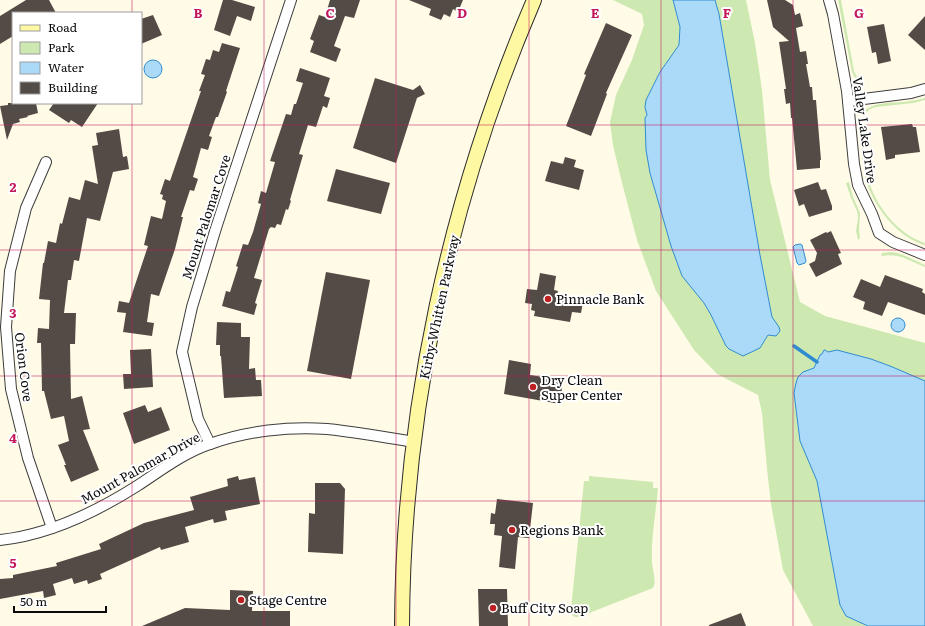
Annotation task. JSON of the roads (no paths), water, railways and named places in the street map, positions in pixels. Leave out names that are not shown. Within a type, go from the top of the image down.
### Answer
[{"type":"main road","name":"Kirby-Whitten Parkway","points":[[402,626],[405,547],[414,442],[429,347],[444,273],[456,224],[485,127],[514,48],[534,0]]},
{"type":"street","name":"Mount Palomar Cove","points":[[210,444],[198,419],[182,352],[192,306],[207,256],[291,0]]},
{"type":"street","name":"Valley Lake Drive","points":[[829,0],[838,41],[848,101],[858,185],[872,214],[879,233],[893,242],[925,255]]},
{"type":"street","points":[[848,101],[910,93],[925,89]]},
{"type":"street","name":"Orion Cove","points":[[46,162],[26,208],[10,271],[6,327],[12,389],[28,458],[52,528]]},
{"type":"street","name":"Mount Palomar Drive","points":[[0,540],[17,538],[52,528],[93,511],[132,489],[178,460],[210,444],[242,435],[284,429],[312,428],[354,432],[414,442]]},
{"type":"water","points":[[673,0],[715,0],[719,14],[760,255],[772,317],[780,331],[776,336],[768,335],[760,348],[743,356],[726,346],[704,303],[682,276],[671,246],[650,173],[646,150],[645,118],[647,115],[645,107],[646,100],[660,72],[679,45],[680,27]]},
{"type":"water","points":[[153,60],[159,63],[162,69],[159,75],[153,78],[147,75],[144,69],[147,63]]},
{"type":"water","points":[[800,244],[802,245],[806,261],[805,263],[799,265],[797,263],[793,247]]},
{"type":"water","points":[[898,318],[903,320],[905,325],[903,330],[898,332],[893,330],[891,325],[893,320]]},
{"type":"water","points":[[824,350],[828,352],[837,350],[871,359],[925,381],[925,626],[868,626],[846,616],[840,605],[817,481],[800,441],[794,393],[798,377],[803,372],[814,368]]},
{"type":"waterway","points":[[794,346],[817,362]]},
{"type":"place","name":"Pinnacle Bank","points":[[548,299]]},
{"type":"place","name":"Dry Clean Super Center","points":[[533,387]]},
{"type":"place","name":"Regions Bank","points":[[512,530]]},
{"type":"place","name":"Stage Centre","points":[[241,600]]},
{"type":"place","name":"Buff City Soap","points":[[493,608]]}]
